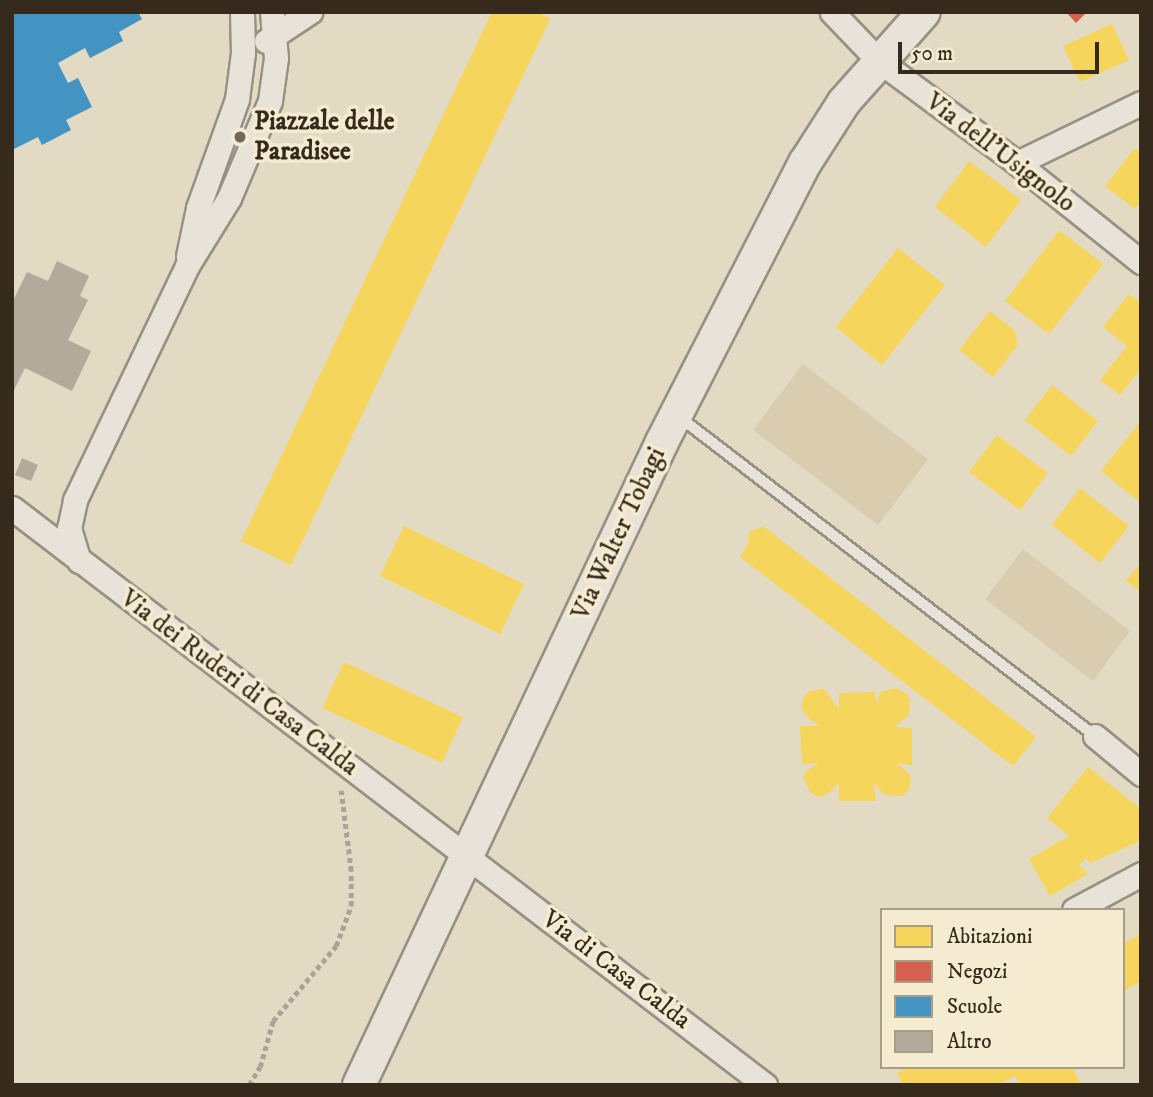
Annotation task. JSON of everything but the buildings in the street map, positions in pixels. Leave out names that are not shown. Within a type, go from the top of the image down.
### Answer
[{"type":"street","points":[[187,266],[198,208],[237,100],[243,53],[242,12]]},
{"type":"street","points":[[79,561],[69,529],[75,500],[187,266],[229,198],[270,101],[275,77],[276,37],[272,12]]},
{"type":"street","points":[[243,53],[276,37],[310,12]]},
{"type":"street","name":"Via dell'Usignolo","points":[[832,12],[878,60],[1017,163],[1141,262]]},
{"type":"street","name":"Via Walter Tobagi","points":[[359,1085],[676,414],[811,152],[834,115],[878,60],[924,12]]},
{"type":"street","points":[[1017,163],[1141,103]]},
{"type":"street","name":"Via dei Ruderi di Casa Calda","points":[[12,508],[466,856]]},
{"type":"street","points":[[1095,737],[1141,774]]},
{"type":"street","name":"Via di Casa Calda","points":[[466,856],[765,1085]]},
{"type":"street","points":[[1078,908],[1141,874]]},
{"type":"lane","points":[[676,414],[1095,737]]},
{"type":"path","points":[[248,1085],[260,1067],[273,1021],[336,946],[351,906],[351,871],[340,780]]},
{"type":"shaded area","points":[[803,364],[928,459],[878,525],[753,430]]},
{"type":"shaded area","points":[[1023,549],[1130,631],[1093,681],[985,599]]},
{"type":"place","name":"Piazzale delle Paradisee","points":[[240,137]]}]
